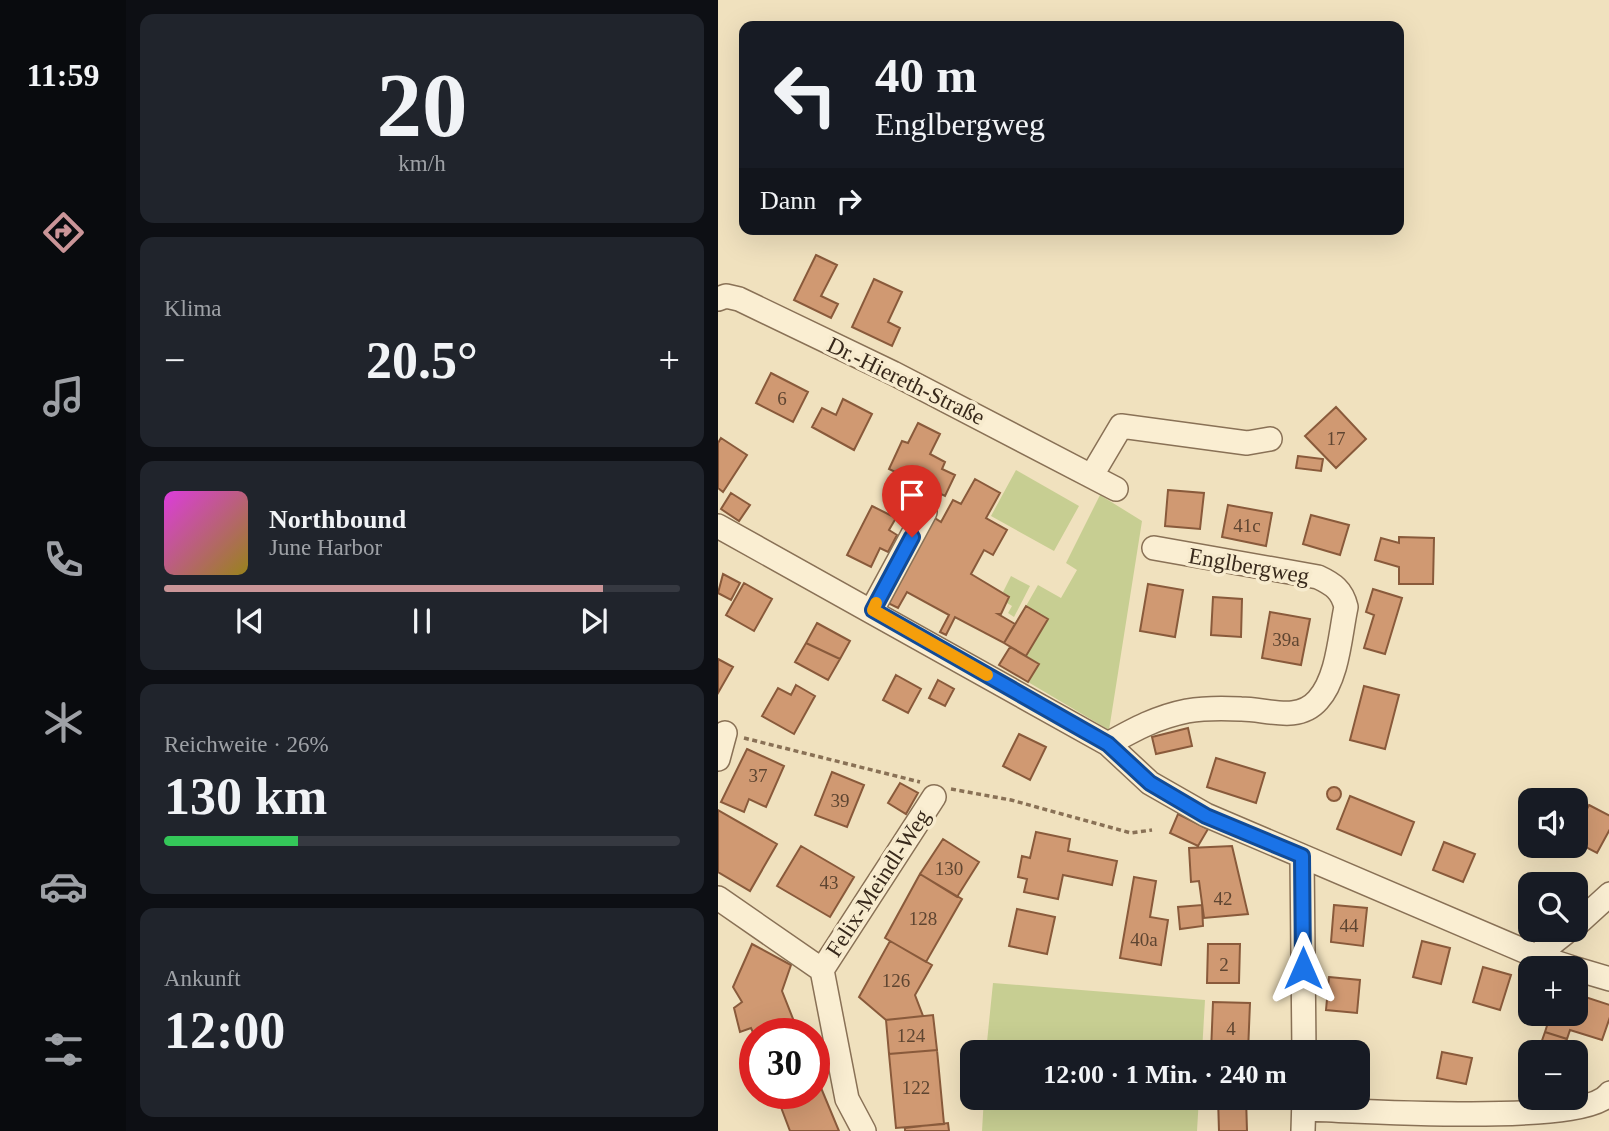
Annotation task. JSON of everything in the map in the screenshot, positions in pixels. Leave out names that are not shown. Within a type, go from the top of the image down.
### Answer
[{"type":"street","name":"Dr.-Hiereth-Straße","points":[[718,299],[726,296],[738,299],[893,373],[1116,489]]},
{"type":"street","points":[[1092,475],[1121,426],[1247,443],[1270,439]]},
{"type":"street","points":[[873,610],[925,512]]},
{"type":"street","points":[[718,526],[873,610],[1108,744],[1150,783],[1206,816],[1536,956],[1554,942]]},
{"type":"street","name":"Englbergweg","points":[[1108,744],[1152,719],[1190,711],[1242,708],[1288,714],[1306,709],[1319,699],[1329,680],[1346,607],[1343,596],[1333,584],[1318,578],[1154,548]]},
{"type":"street","points":[[718,759],[725,733]]},
{"type":"street","name":"Felix-Meindl-Weg","points":[[864,1131],[847,1100],[822,970],[934,789]]},
{"type":"street","points":[[1302,856],[1304,1040]]},
{"type":"street","points":[[1588,914],[1609,894]]},
{"type":"street","points":[[718,898],[822,970]]},
{"type":"street","points":[[1588,972],[1609,979]]},
{"type":"street","points":[[1304,1112],[1548,1112],[1579,1109],[1606,1098],[1609,1093]]},
{"type":"path","points":[[725,733],[934,789],[1011,800],[1131,833],[1152,830]]},
{"type":"green space","points":[[1016,470],[1079,506],[1054,551],[991,516]]},
{"type":"green space","points":[[1100,495],[1142,521],[1109,730],[1028,682],[1039,664],[1026,656],[1048,619],[1026,606],[1038,585],[1061,598],[1077,570],[1066,563]]},
{"type":"green space","points":[[1011,576],[1030,586],[1014,617],[1008,613],[1012,606],[1007,603],[1009,597],[1003,592]]},
{"type":"green space","points":[[993,983],[1205,1000],[1203,1040],[987,1040]]},
{"type":"green space","points":[[983,1110],[1198,1110],[1197,1131],[982,1131]]},
{"type":"building","points":[[816,255],[837,265],[821,296],[838,304],[831,318],[794,300]]},
{"type":"building","points":[[874,279],[902,292],[888,322],[900,328],[892,346],[852,327]]},
{"type":"building","points":[[771,373],[808,392],[793,422],[756,403]]},
{"type":"building","points":[[843,399],[872,414],[854,450],[812,427],[822,408],[836,415]]},
{"type":"building","points":[[1336,407],[1366,439],[1336,468],[1305,436]]},
{"type":"building","points":[[918,423],[940,434],[930,454],[945,462],[942,469],[955,475],[945,496],[889,469],[902,441],[908,443]]},
{"type":"building","points":[[721,438],[747,455],[723,492],[718,488],[718,443]]},
{"type":"building","points":[[1298,456],[1323,459],[1321,471],[1296,468]]},
{"type":"building","points":[[975,479],[1000,493],[986,518],[1007,530],[993,555],[984,550],[971,574],[1009,597],[1001,614],[998,614],[1015,624],[1004,643],[955,617],[946,635],[940,632],[949,615],[907,592],[898,608],[886,602],[933,517],[941,522],[953,500],[961,504]]},
{"type":"building","points":[[1168,490],[1204,493],[1200,529],[1165,526]]},
{"type":"building","points":[[731,493],[750,505],[739,521],[721,509]]},
{"type":"building","points":[[1228,505],[1272,513],[1266,546],[1222,537]]},
{"type":"building","points":[[872,506],[896,518],[889,530],[897,535],[888,552],[880,548],[871,567],[847,555]]},
{"type":"building","points":[[1311,515],[1349,525],[1340,555],[1303,544]]},
{"type":"building","points":[[1399,537],[1434,538],[1433,584],[1399,584],[1399,567],[1375,560],[1381,538],[1399,543]]},
{"type":"building","points":[[723,574],[740,583],[731,600],[718,593]]},
{"type":"building","points":[[744,583],[772,599],[754,631],[726,615]]},
{"type":"building","points":[[1148,584],[1183,590],[1175,637],[1140,631]]},
{"type":"building","points":[[1373,589],[1402,598],[1385,654],[1364,648],[1374,615],[1366,612]]},
{"type":"building","points":[[1213,597],[1242,599],[1241,637],[1211,635]]},
{"type":"building","points":[[1026,606],[1048,619],[1026,656],[1004,643]]},
{"type":"building","points":[[1270,612],[1310,619],[1301,665],[1262,658]]},
{"type":"building","points":[[817,623],[850,641],[840,659],[806,643]]},
{"type":"building","points":[[806,643],[840,659],[828,680],[795,662]]},
{"type":"building","points":[[1010,647],[1039,664],[1028,682],[999,665]]},
{"type":"building","points":[[718,659],[733,667],[718,693]]},
{"type":"building","points":[[896,675],[921,689],[908,713],[883,700]]},
{"type":"building","points":[[938,680],[954,689],[945,706],[929,698]]},
{"type":"building","points":[[796,685],[815,696],[794,734],[762,716],[778,688],[791,695]]},
{"type":"building","points":[[1364,686],[1399,695],[1385,749],[1350,740]]},
{"type":"building","points":[[1188,728],[1192,746],[1156,754],[1152,737]]},
{"type":"building","points":[[1019,734],[1046,747],[1030,780],[1003,766]]},
{"type":"building","points":[[747,749],[784,766],[766,807],[749,799],[744,812],[721,802]]},
{"type":"building","points":[[1216,758],[1265,773],[1256,803],[1207,787]]},
{"type":"building","points":[[832,772],[864,785],[847,827],[815,815]]},
{"type":"building","points":[[900,783],[918,793],[906,814],[888,803]]},
{"type":"building","points":[[1334,787],[1339,789],[1339,799],[1334,801],[1329,799],[1327,794],[1329,789]]},
{"type":"building","points":[[1350,796],[1414,822],[1401,855],[1337,829]]},
{"type":"building","points":[[1589,805],[1610,816],[1610,829],[1597,853],[1588,848]]},
{"type":"building","points":[[718,810],[777,844],[750,891],[718,872]]},
{"type":"building","points":[[1178,814],[1208,829],[1198,846],[1170,833]]},
{"type":"building","points":[[1036,832],[1070,839],[1068,851],[1117,861],[1112,885],[1063,875],[1058,899],[1024,892],[1027,879],[1018,877],[1022,856],[1030,858]]},
{"type":"building","points":[[943,839],[979,862],[957,897],[920,874]]},
{"type":"building","points":[[1444,842],[1475,854],[1463,882],[1433,870]]},
{"type":"building","points":[[801,846],[854,877],[830,917],[777,886]]},
{"type":"building","points":[[1232,846],[1248,914],[1204,918],[1199,881],[1191,882],[1189,848]]},
{"type":"building","points":[[920,874],[962,899],[926,962],[885,938]]},
{"type":"building","points":[[1134,877],[1156,881],[1150,917],[1168,920],[1161,965],[1120,958]]},
{"type":"building","points":[[1202,905],[1203,926],[1180,929],[1178,907]]},
{"type":"building","points":[[1334,905],[1367,908],[1363,946],[1331,942]]},
{"type":"building","points":[[1017,909],[1055,917],[1047,954],[1009,946]]},
{"type":"building","points":[[890,941],[932,965],[915,995],[923,1016],[886,1020],[859,997]]},
{"type":"building","points":[[1422,941],[1450,948],[1441,984],[1413,977]]},
{"type":"building","points":[[752,944],[791,965],[782,991],[793,1018],[739,1018],[739,1028],[734,1008],[742,1002],[733,987]]},
{"type":"building","points":[[1208,944],[1240,944],[1239,983],[1207,983]]},
{"type":"building","points":[[1483,967],[1511,975],[1500,1010],[1473,1002]]},
{"type":"building","points":[[1329,977],[1360,980],[1357,1013],[1326,1010]]},
{"type":"building","points":[[1588,998],[1610,1005],[1610,1017],[1602,1040],[1570,1030],[1567,1039],[1545,1032],[1547,1026],[1588,1026]]},
{"type":"building","points":[[1213,1002],[1250,1003],[1248,1040],[1211,1040]]},
{"type":"building","points":[[933,1015],[937,1050],[889,1054],[886,1020]]},
{"type":"building","points":[[1545,1032],[1567,1039],[1567,1040],[1542,1040]]},
{"type":"building","points":[[937,1050],[944,1124],[896,1128],[889,1054]]},
{"type":"building","points":[[1442,1052],[1472,1058],[1466,1084],[1437,1078]]},
{"type":"building","points":[[782,1109],[830,1109],[839,1131],[790,1131]]},
{"type":"building","points":[[1218,1110],[1246,1110],[1247,1131],[1219,1131]]},
{"type":"building","points":[[948,1123],[949,1131],[905,1131],[905,1128]]},
{"type":"slow traffic","points":[[876,603],[873,610],[987,675]]},
{"type":"route","points":[[912,537],[873,610],[1108,744],[1150,783],[1206,816],[1302,856],[1303,968]]}]
